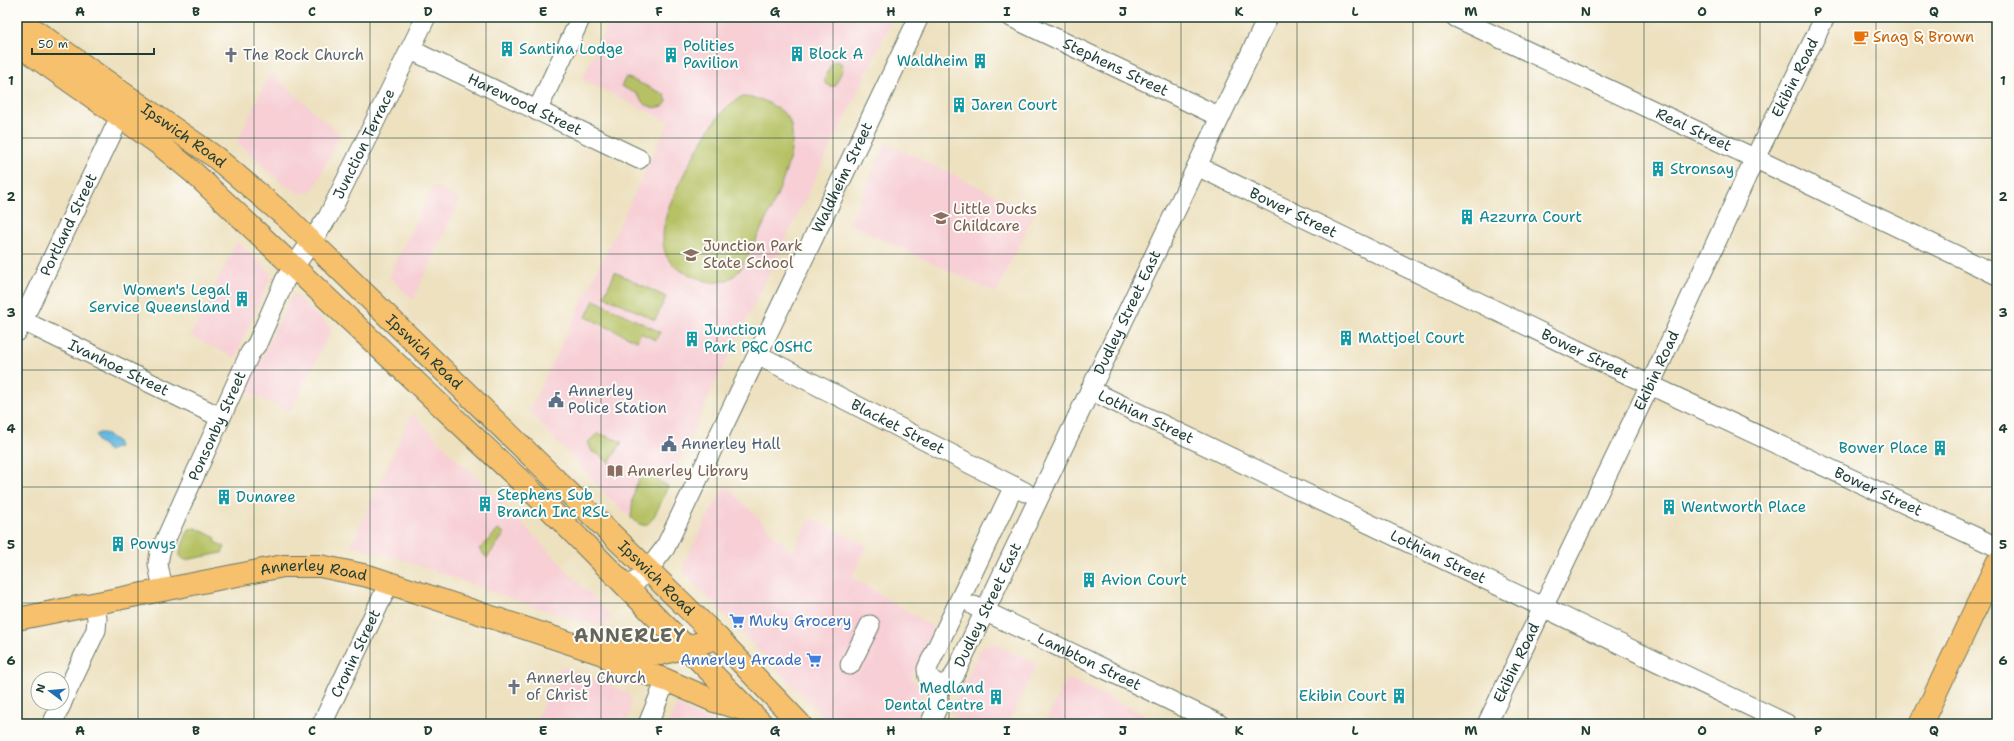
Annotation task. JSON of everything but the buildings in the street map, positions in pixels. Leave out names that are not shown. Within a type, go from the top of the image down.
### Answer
[{"type":"main road","name":"Ipswich Road","points":[[17,18],[215,157],[253,188],[312,242],[718,638],[800,724]]},
{"type":"main road","name":"Ipswich Road","points":[[17,44],[120,116],[194,173],[540,499],[756,718]]},
{"type":"main road","points":[[1921,724],[1997,563]]},
{"type":"main road","name":"Annerley Road","points":[[17,619],[283,566],[320,566],[368,576],[603,654],[618,664],[666,680],[756,718]]},
{"type":"main road","name":"Annerley Road","points":[[603,654],[620,652],[661,654],[687,648],[718,638]]},
{"type":"street","name":"Junction Terrace","points":[[293,266],[312,242],[328,217],[426,17]]},
{"type":"street","points":[[537,111],[582,17]]},
{"type":"street","name":"Waldheim Street","points":[[628,589],[648,570],[666,548],[919,17]]},
{"type":"street","name":"Stephens Street","points":[[1011,17],[1220,117]]},
{"type":"street","name":"Dudley Street East","points":[[1014,486],[927,669],[928,677],[937,684],[946,684],[954,676],[1268,17]]},
{"type":"street","name":"Real Street","points":[[1455,17],[1755,158],[1997,275]]},
{"type":"street","name":"Ekibin Road","points":[[1487,724],[1650,385],[1755,158],[1825,17]]},
{"type":"street","name":"Harewood Street","points":[[411,50],[639,159]]},
{"type":"street","name":"Portland Street","points":[[19,324],[120,116]]},
{"type":"street","name":"Bower Street","points":[[1197,166],[1650,385],[1997,547]]},
{"type":"street","name":"Ponsonby Street","points":[[163,590],[158,564],[160,552],[206,454],[220,417],[250,353],[257,344],[293,266]]},
{"type":"street","name":"Ivanhoe Street","points":[[19,324],[220,417]]},
{"type":"street","name":"Blacket Street","points":[[758,355],[779,364],[1038,498]]},
{"type":"street","name":"Lothian Street","points":[[1090,390],[1542,608],[1787,724]]},
{"type":"street","name":"Cronin Street","points":[[322,724],[389,583]]},
{"type":"street","name":"Lambton Street","points":[[960,599],[1219,724]]},
{"type":"street","points":[[70,686],[96,630],[97,623],[95,604]]},
{"type":"street","points":[[850,665],[870,625]]},
{"type":"street","points":[[648,724],[666,680]]},
{"type":"street","name":"Dudley Street East","points":[[930,724],[938,706],[937,684]]},
{"type":"street","points":[[52,724],[58,711]]},
{"type":"shaded area","name":"Junction Park State School","points":[[612,17],[894,17],[712,390],[651,521],[646,525],[639,524],[610,499],[529,411],[669,122],[582,79]]},
{"type":"shaded area","points":[[270,72],[340,135],[316,185],[310,191],[302,194],[284,185],[237,142]]},
{"type":"shaded area","name":"Little Ducks Childcare","points":[[886,143],[1034,213],[996,293],[849,224]]},
{"type":"shaded area","points":[[433,186],[460,199],[413,300],[389,276]]},
{"type":"shaded area","points":[[237,241],[268,270],[271,277],[235,358],[191,336]]},
{"type":"shaded area","points":[[293,293],[332,329],[290,412],[245,391]]},
{"type":"shaded area","points":[[412,413],[457,460],[480,480],[611,616],[603,627],[531,606],[410,562],[351,545]]},
{"type":"shaded area","points":[[724,486],[730,489],[792,553],[810,518],[867,546],[852,577],[935,628],[911,678],[919,686],[925,700],[916,724],[830,724],[685,574],[684,563]]},
{"type":"shaded area","points":[[991,644],[997,645],[1037,664],[1008,724],[952,724],[957,715],[951,712],[979,652],[984,646]]},
{"type":"shaded area","points":[[561,666],[627,692],[631,701],[630,713],[625,724],[534,724]]},
{"type":"shaded area","points":[[1067,678],[1163,724],[1044,724]]},
{"type":"shaded area","points":[[677,705],[717,724],[668,724]]},
{"type":"green space","points":[[836,61],[841,63],[843,69],[835,86],[830,86],[826,84],[824,80],[832,63]]},
{"type":"green space","points":[[626,77],[664,94],[667,101],[664,106],[654,108],[644,104],[637,94],[621,86]]},
{"type":"green space","points":[[741,97],[763,100],[786,115],[790,122],[792,137],[790,156],[784,176],[767,218],[740,270],[731,278],[722,282],[706,281],[685,273],[672,264],[669,260],[663,245],[664,223],[676,190],[709,129],[724,110]]},
{"type":"green space","points":[[615,272],[666,297],[655,320],[604,296]]},
{"type":"green space","points":[[594,300],[660,332],[656,340],[640,333],[637,341],[586,317]]},
{"type":"green space","points":[[598,433],[622,442],[609,463],[598,454],[592,452],[588,442]]},
{"type":"green space","points":[[644,472],[668,486],[652,519],[645,525],[641,525],[631,518],[635,489]]},
{"type":"green space","points":[[196,528],[216,538],[215,542],[225,547],[222,553],[185,560],[180,556],[180,551],[189,529]]},
{"type":"green space","points":[[498,530],[505,533],[487,558],[479,549]]},
{"type":"water","points":[[99,433],[104,433],[117,441],[119,447],[108,451],[105,446],[98,442],[96,435]]},
{"type":"place","name":"Snag & Brown","points":[[1861,37]]},
{"type":"place","name":"Santina Lodge","points":[[507,49]]},
{"type":"place","name":"Block A","points":[[797,54]]},
{"type":"place","name":"The Rock Church","points":[[231,55]]},
{"type":"place","name":"Polities Pavilion","points":[[671,55]]},
{"type":"place","name":"Waldheim","points":[[980,61]]},
{"type":"place","name":"Jaren Court","points":[[959,105]]},
{"type":"place","name":"Stronsay","points":[[1658,169]]},
{"type":"place","name":"Azzurra Court","points":[[1467,217]]},
{"type":"place","name":"Little Ducks Childcare","points":[[941,218]]},
{"type":"place","name":"Junction Park State School","points":[[691,255]]},
{"type":"place","name":"Women's Legal Service Queensland","points":[[242,299]]},
{"type":"place","name":"Mattjoel Court","points":[[1346,338]]},
{"type":"place","name":"Junction Park P&C OSHC","points":[[692,339]]},
{"type":"place","name":"Annerley Police Station","points":[[556,400]]},
{"type":"place","name":"Annerley Hall","points":[[669,444]]},
{"type":"place","name":"Bower Place","points":[[1940,448]]},
{"type":"place","name":"Annerley Library","points":[[615,471]]},
{"type":"place","name":"Dunaree","points":[[224,497]]},
{"type":"place","name":"Stephens Sub Branch Inc RSL","points":[[485,504]]},
{"type":"place","name":"Wentworth Place","points":[[1669,507]]},
{"type":"place","name":"Powys","points":[[118,544]]},
{"type":"place","name":"Avion Court","points":[[1089,580]]},
{"type":"place","name":"Muky Grocery","points":[[737,621]]},
{"type":"place","name":"Annerley Arcade","points":[[814,660]]},
{"type":"place","name":"Annerley Church of Christ","points":[[514,687]]},
{"type":"place","name":"Ekibin Court","points":[[1399,696]]},
{"type":"place","name":"Medland Dental Centre","points":[[996,697]]},
{"type":"district","name":"ANNERLEY","points":[[630,635]]}]
